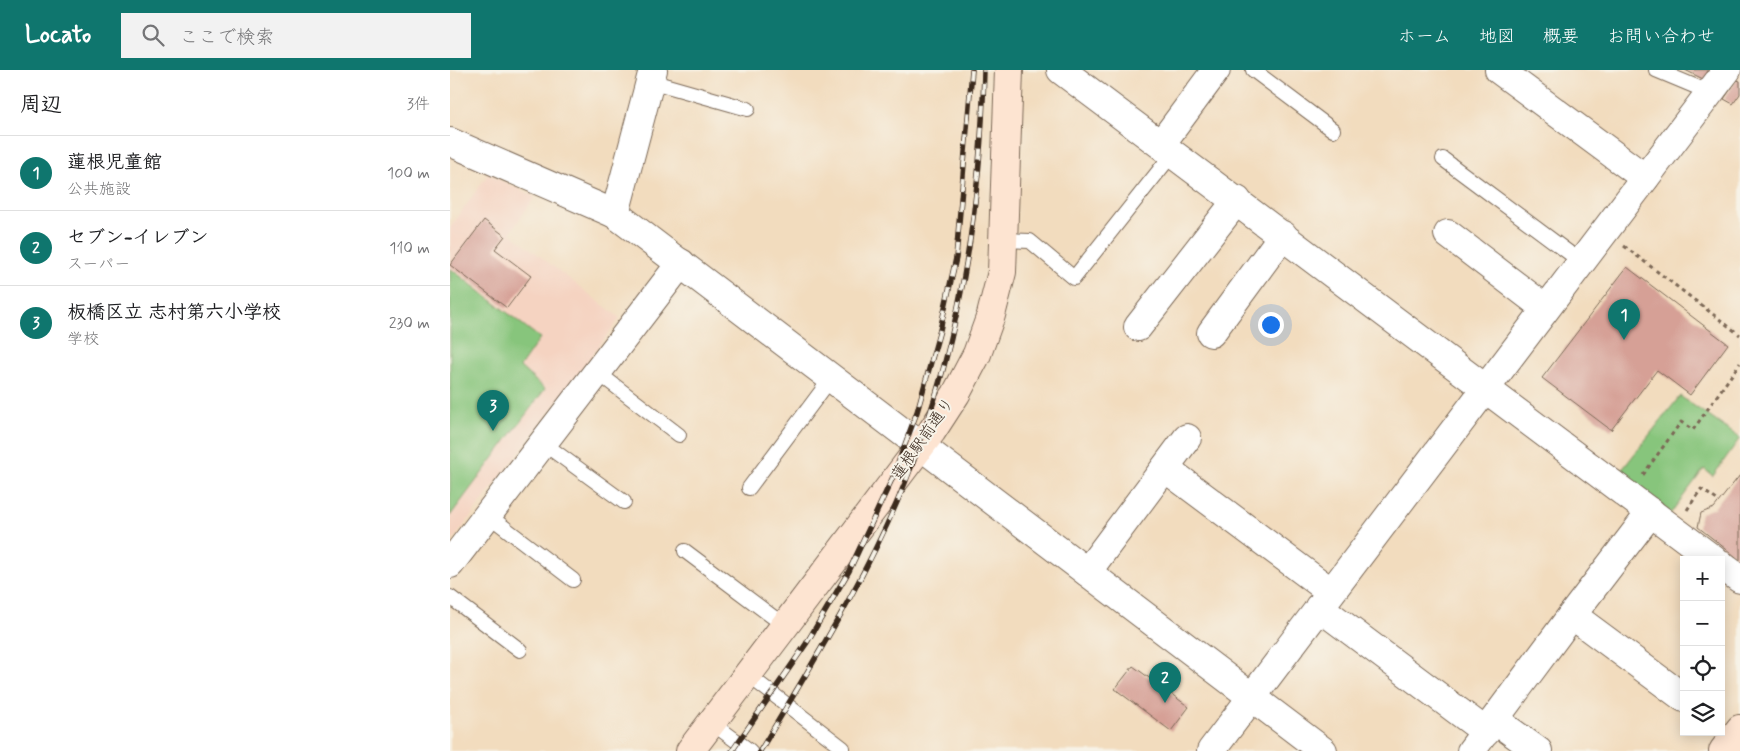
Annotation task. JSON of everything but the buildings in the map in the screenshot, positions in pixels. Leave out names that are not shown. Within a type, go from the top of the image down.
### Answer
[{"type":"street","name":"蓮根駅前通り","points":[[690,751],[921,445],[956,394],[977,354],[991,315],[1002,272],[1010,70]]},
{"type":"street","points":[[1061,70],[1237,200],[1709,556]]},
{"type":"street","points":[[1167,148],[1216,70]]},
{"type":"street","points":[[1499,70],[1645,178]]},
{"type":"street","points":[[1211,751],[1580,261],[1727,70]]},
{"type":"street","points":[[615,214],[652,76]]},
{"type":"street","points":[[450,142],[615,214],[1323,751]]},
{"type":"street","points":[[1138,326],[1237,200]]},
{"type":"street","points":[[1448,234],[1546,308]]},
{"type":"street","points":[[1211,333],[1283,235]]},
{"type":"street","points":[[450,564],[681,263]]},
{"type":"street","points":[[1087,572],[1187,438]]},
{"type":"street","points":[[1165,468],[1325,599],[1484,734],[1538,751]]},
{"type":"street","points":[[1484,734],[1572,614],[1651,512]]},
{"type":"street","points":[[1725,568],[1740,579]]},
{"type":"street","points":[[1572,614],[1680,695]]},
{"type":"lane","points":[[1253,70],[1333,130]]},
{"type":"lane","points":[[1656,70],[1711,93]]},
{"type":"lane","points":[[652,76],[748,109]]},
{"type":"lane","points":[[1003,240],[1030,241],[1074,278],[1167,148]]},
{"type":"lane","points":[[1443,158],[1580,261]]},
{"type":"lane","points":[[597,372],[679,435]]},
{"type":"lane","points":[[749,488],[832,377]]},
{"type":"lane","points":[[543,443],[624,502]]},
{"type":"lane","points":[[488,515],[573,580]]},
{"type":"lane","points":[[685,551],[785,626]]},
{"type":"lane","points":[[450,597],[520,650]]},
{"type":"lane","points":[[748,675],[843,748]]},
{"type":"lane","points":[[712,723],[750,751]]},
{"type":"path","points":[[1604,231],[1740,335]]},
{"type":"path","points":[[1628,496],[1682,422],[1693,430],[1740,363]]},
{"type":"path","points":[[1683,517],[1701,488],[1718,500]]},
{"type":"shaded area","points":[[488,174],[535,197],[510,233],[620,318],[450,544],[450,228]]},
{"type":"green space","points":[[450,268],[540,338],[520,367],[545,389],[450,516]]},
{"type":"green space","points":[[1680,396],[1740,438],[1713,476],[1704,469],[1670,514],[1617,476]]},
{"type":"railway","points":[[732,751],[806,644],[849,571],[893,477],[917,412],[940,330],[956,258],[972,70]]},
{"type":"railway","points":[[760,751],[838,620],[874,552],[905,483],[923,433],[939,383],[952,332],[972,228],[982,123],[984,70]]},
{"type":"place","name":"蓮根児童館","points":[[1624,340]]},
{"type":"place","name":"板橋区立 志村第六小学校","points":[[493,431]]},
{"type":"place","name":"セブン-イレブン","points":[[1165,703]]}]
